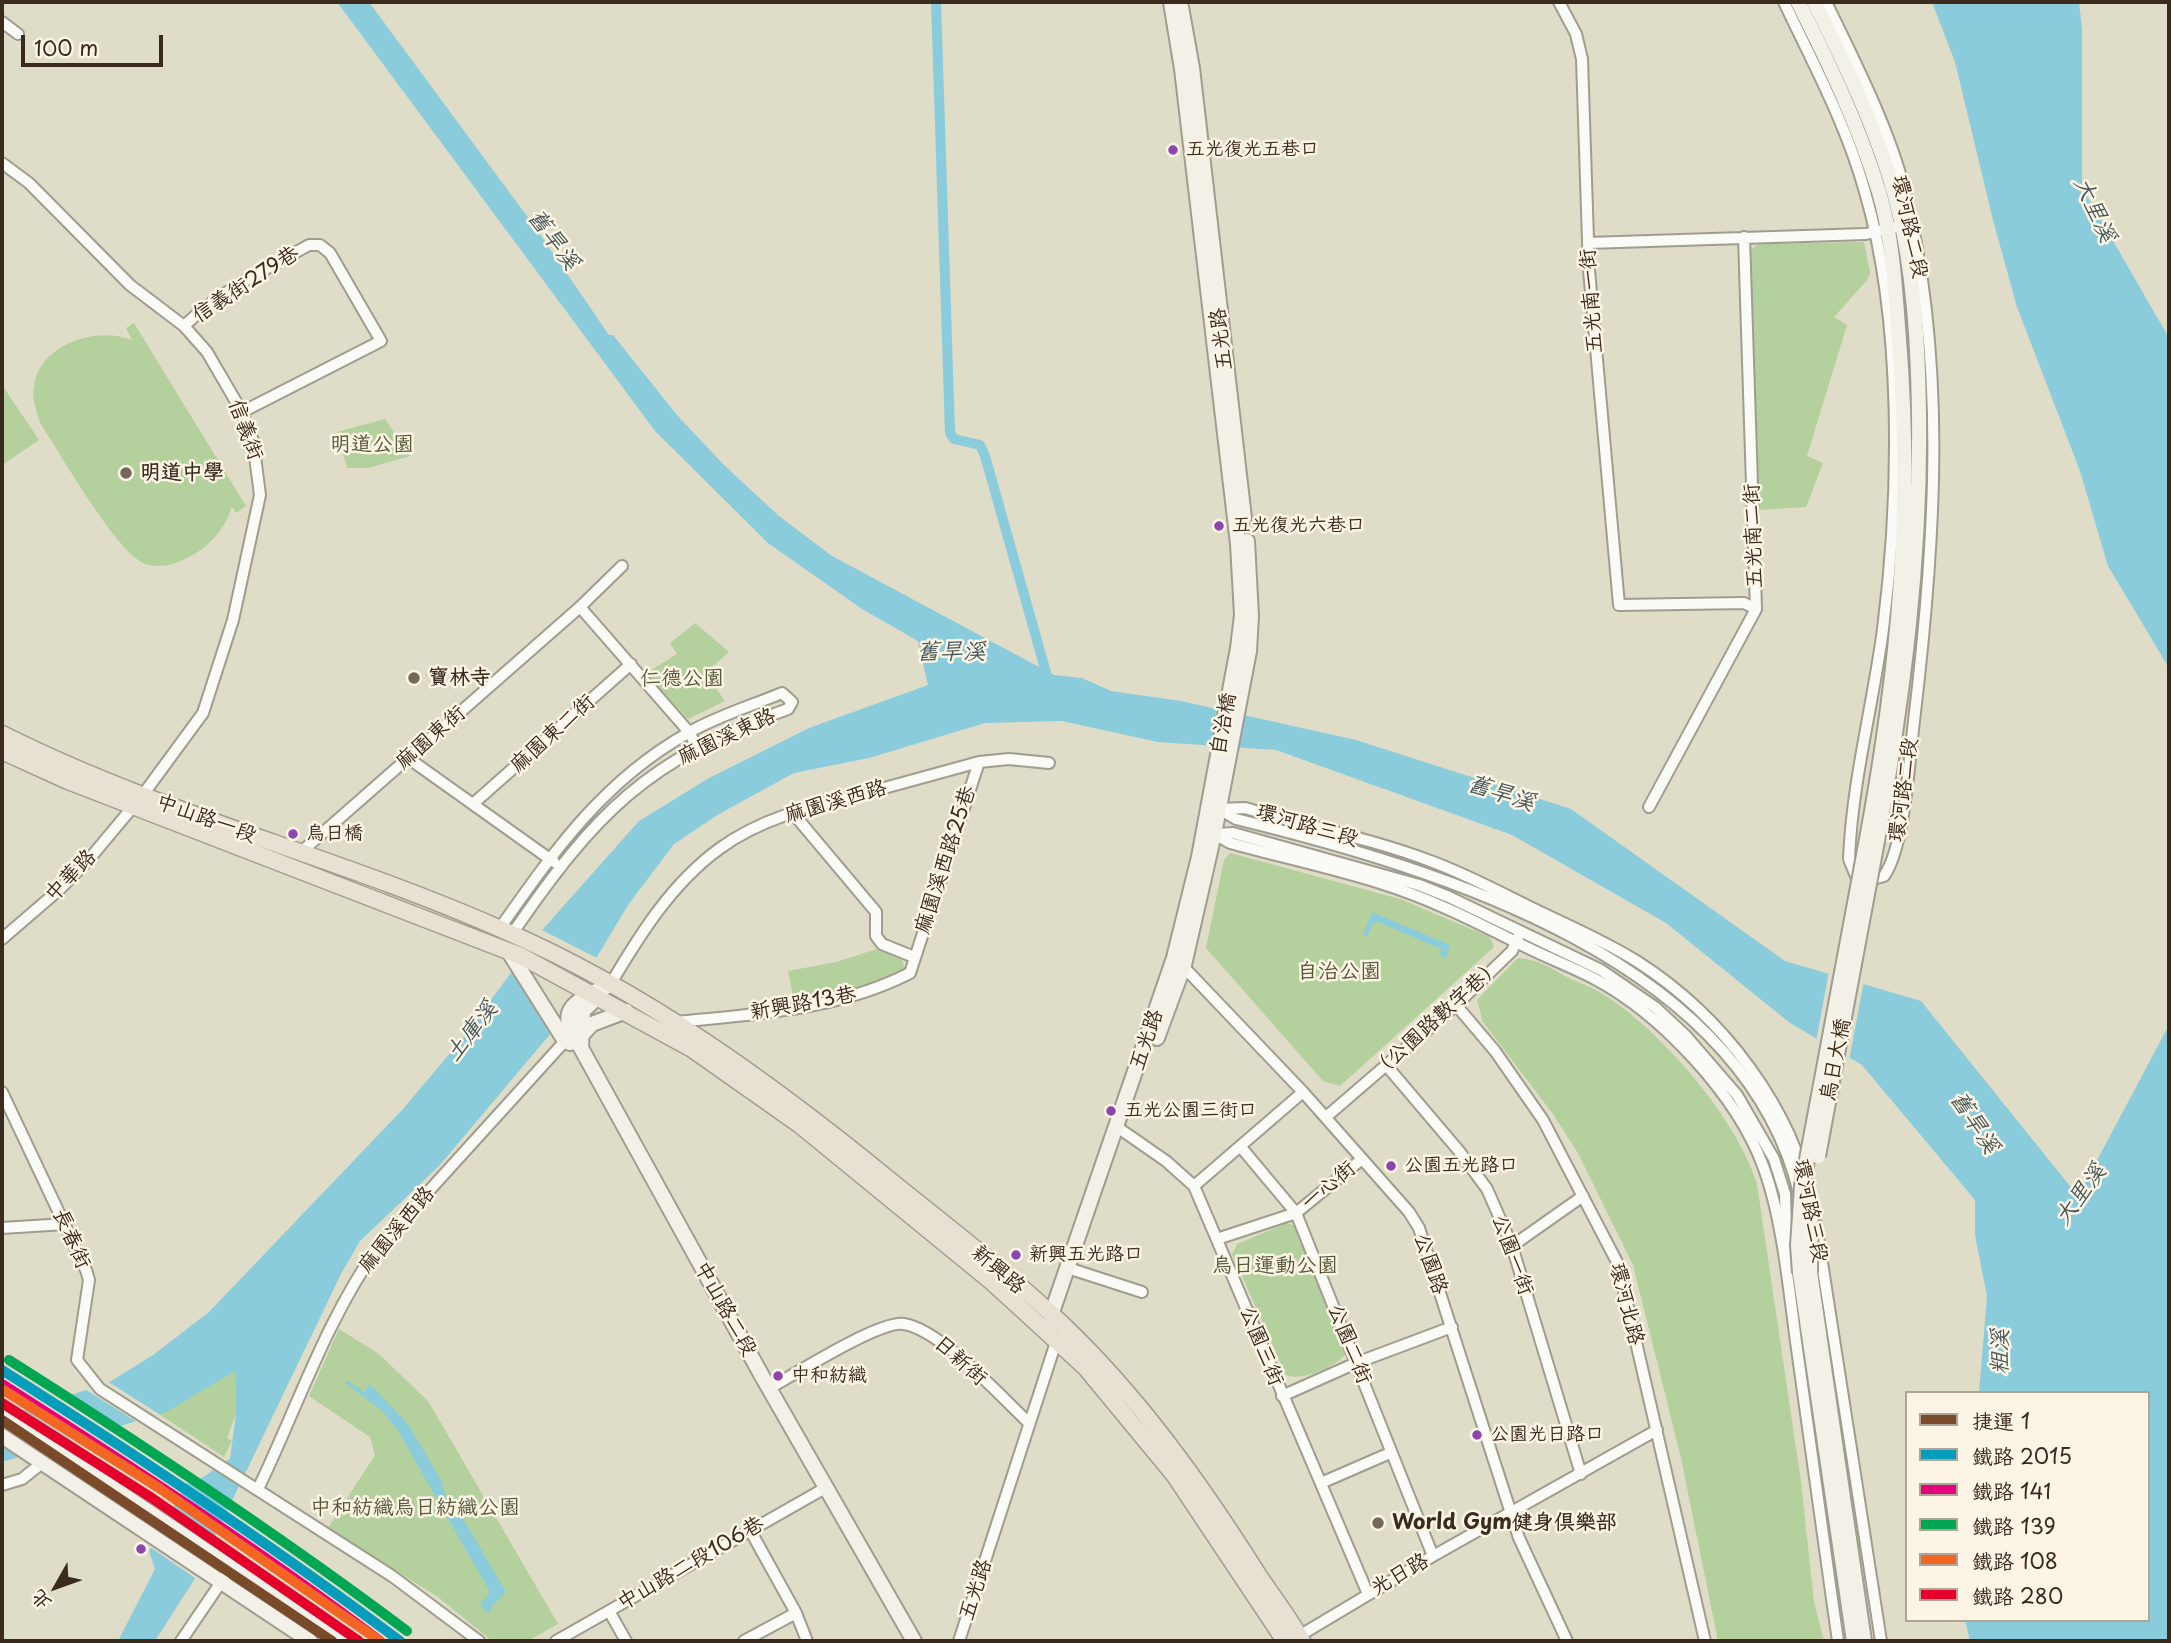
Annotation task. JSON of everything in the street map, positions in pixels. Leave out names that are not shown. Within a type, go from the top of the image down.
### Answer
[{"type":"main road","name":"中山路一段","points":[[2,734],[137,801],[301,852],[506,931],[604,981]]},
{"type":"main road","name":"中山路一段","points":[[2,751],[137,801],[515,958]]},
{"type":"main road","points":[[515,958],[592,994]]},
{"type":"main road","name":"新興路","points":[[604,981],[676,1022],[808,1114],[1055,1318],[1094,1356],[1171,1448],[1223,1518],[1294,1640]]},
{"type":"main road","name":"新興路","points":[[592,994],[692,1049],[800,1125],[1057,1339],[1175,1476],[1294,1640]]},
{"type":"street","name":"五光路","points":[[1171,2],[1182,69],[1238,544],[1242,615],[1238,675]]},
{"type":"street","name":"五光路","points":[[1180,2],[1192,68],[1248,545],[1251,616],[1238,675]]},
{"type":"street","name":"五光南一街","points":[[1559,2],[1576,34],[1582,59],[1588,243],[1599,404],[1619,605],[1744,603],[1756,609]]},
{"type":"street","name":"環河路二段","points":[[1784,2],[1845,138],[1881,231],[1898,324],[1913,480]]},
{"type":"street","name":"環河路二段","points":[[1798,2],[1824,52],[1880,194],[1894,480],[1883,628],[1849,847],[1850,868],[1856,876],[1866,881],[1884,876],[1895,858],[1923,643],[1933,480],[1930,353],[1906,224],[1877,145],[1815,2]]},
{"type":"street","name":"環河路二段","points":[[1826,2],[1904,186],[1919,370],[1913,480]]},
{"type":"street","points":[[2,22],[18,34]]},
{"type":"street","name":"信義街","points":[[2,163],[29,183],[130,285],[184,326],[207,352],[242,412],[253,441],[260,495],[233,620],[203,713],[137,801]]},
{"type":"street","points":[[1588,243],[1881,231],[1906,224]]},
{"type":"street","name":"五光南二街","points":[[1648,807],[1756,609],[1744,237]]},
{"type":"street","name":"信義街279巷","points":[[184,326],[198,312],[246,280],[309,245],[320,245],[330,253],[381,341],[242,412]]},
{"type":"street","name":"烏日大橋","points":[[1864,1641],[1808,1244],[1812,1188],[1885,766],[1913,480]]},
{"type":"street","name":"麻園東街","points":[[301,852],[580,607],[622,566]]},
{"type":"street","points":[[580,607],[689,732],[697,747]]},
{"type":"street","name":"麻園東二街","points":[[474,803],[631,664]]},
{"type":"street","name":"自治橋","points":[[1220,775],[1238,675]]},
{"type":"street","name":"麻園溪東路","points":[[782,693],[792,702],[788,709],[735,728],[697,747],[655,771],[631,790],[586,834],[506,931],[549,859],[579,820],[609,789],[689,732],[782,693]]},
{"type":"street","points":[[408,758],[559,866]]},
{"type":"street","name":"麻園溪西路","points":[[604,981],[629,952],[674,890],[718,850],[748,831],[792,812],[979,762],[1009,760],[1049,763]]},
{"type":"street","name":"麻園溪西路25巷","points":[[914,957],[979,762]]},
{"type":"street","name":"烏日大橋","points":[[1854,1641],[1798,1245],[1802,1186],[1885,766]]},
{"type":"street","name":"五光路","points":[[959,1641],[1057,1339],[1055,1318],[1179,962],[1210,833],[1220,775]]},
{"type":"street","name":"中華路","points":[[2,939],[60,890],[137,801]]},
{"type":"street","name":"環河路三段","points":[[1214,808],[1245,808],[1432,862],[1530,913],[1619,951],[1672,987],[1729,1044],[1779,1110],[1797,1146],[1810,1195],[1881,1641]]},
{"type":"street","points":[[792,812],[876,912],[876,936],[882,944],[914,957]]},
{"type":"street","name":"環河路三段","points":[[1210,833],[1233,834],[1419,885],[1601,970],[1656,1007],[1686,1036],[1737,1095],[1774,1158],[1785,1194],[1789,1240],[1787,1274]]},
{"type":"street","name":"環河路三段","points":[[1210,833],[1230,843],[1415,895],[1596,980],[1648,1016],[1701,1069],[1741,1124],[1763,1166],[1787,1274],[1838,1641]]},
{"type":"street","name":"（公園路數字巷）","points":[[1326,1117],[1457,1005],[1506,957],[1530,913]]},
{"type":"street","name":"新興路13巷","points":[[676,1022],[793,1010],[879,989],[910,973],[914,957]]},
{"type":"street","points":[[515,958],[575,1042],[592,1024],[626,1011]]},
{"type":"street","name":"公園路","points":[[1179,962],[1326,1117],[1409,1212],[1419,1228],[1519,1538],[1567,1641]]},
{"type":"street","name":"中山路二段","points":[[604,981],[592,994],[573,1006],[568,1016],[567,1029],[914,1641]]},
{"type":"street","name":"環河北路","points":[[1457,1005],[1495,1051],[1543,1119],[1618,1264],[1705,1641]]},
{"type":"street","name":"麻園溪西路","points":[[253,1486],[358,1274],[378,1247],[575,1042]]},
{"type":"street","name":"公園一街","points":[[1386,1065],[1459,1151],[1487,1189],[1512,1246],[1581,1474]]},
{"type":"street","name":"長春街","points":[[2,1092],[89,1280],[77,1360],[100,1390],[253,1486]]},
{"type":"street","points":[[1194,1186],[1303,1092]]},
{"type":"street","name":"五光路","points":[[1055,1318],[1121,1130]]},
{"type":"street","name":"公園三街","points":[[1121,1130],[1166,1161],[1194,1186],[1368,1594]]},
{"type":"street","name":"公園二街","points":[[1240,1146],[1296,1213],[1433,1556]]},
{"type":"street","name":"一心街","points":[[1217,1239],[1296,1213],[1362,1159]]},
{"type":"street","points":[[1512,1246],[1583,1196]]},
{"type":"street","points":[[2,1228],[65,1224]]},
{"type":"street","points":[[1074,1270],[1142,1292]]},
{"type":"street","name":"日新街","points":[[770,1388],[881,1328],[902,1324],[931,1334],[1029,1423]]},
{"type":"street","points":[[1282,1396],[1356,1363],[1452,1327]]},
{"type":"street","points":[[2,1413],[341,1641]]},
{"type":"street","name":"光日路","points":[[1294,1640],[1433,1556],[1657,1430]]},
{"type":"street","points":[[2,1436],[310,1641]]},
{"type":"street","points":[[1321,1483],[1391,1453]]},
{"type":"street","points":[[2,1485],[22,1479],[42,1463]]},
{"type":"street","points":[[253,1486],[392,1576],[479,1641]]},
{"type":"street","name":"中山路二段106巷","points":[[556,1641],[827,1487]]},
{"type":"street","points":[[750,1530],[796,1613],[807,1641]]},
{"type":"street","points":[[181,1641],[232,1566]]},
{"type":"street","points":[[609,1611],[626,1641]]},
{"type":"street","points":[[744,1641],[796,1613]]},
{"type":"green space","points":[[1864,242],[1870,273],[1867,280],[1834,317],[1847,325],[1807,456],[1823,463],[1806,507],[1759,510],[1751,250],[1764,244]]},
{"type":"green space","points":[[134,323],[246,506],[236,513],[232,507],[225,523],[203,549],[182,560],[162,566],[146,564],[120,543],[40,423],[34,400],[34,385],[47,358],[59,349],[88,337],[118,336],[132,340],[126,328]]},
{"type":"green space","points":[[2,385],[39,440],[2,465]]},
{"type":"green space","name":"明道公園","points":[[385,419],[410,456],[368,468],[347,468],[337,432]]},
{"type":"green space","name":"仁德公園","points":[[695,623],[729,652],[705,673],[725,701],[688,719],[645,674],[677,654],[670,643]]},
{"type":"green space","name":"自治公園","points":[[1230,853],[1400,899],[1490,937],[1494,947],[1340,1086],[1323,1081],[1206,948],[1224,860]]},
{"type":"green space","points":[[877,949],[902,960],[906,971],[884,984],[795,1005],[788,971],[836,962]]},
{"type":"green space","points":[[1518,958],[1544,965],[1601,993],[1651,1032],[1695,1079],[1733,1132],[1747,1159],[1757,1184],[1801,1482],[1814,1602],[1824,1641],[1718,1641],[1681,1458],[1633,1265],[1578,1153],[1553,1114],[1483,1022],[1477,1000]]},
{"type":"green space","name":"烏日運動公園","points":[[1287,1223],[1296,1226],[1346,1353],[1327,1368],[1309,1375],[1293,1377],[1286,1375],[1232,1254],[1237,1244]]},
{"type":"green space","name":"中和紡織烏日紡織公園","points":[[339,1329],[379,1354],[428,1401],[558,1624],[528,1641],[492,1641],[438,1597],[328,1528],[375,1455],[370,1437],[309,1396]]},
{"type":"green space","points":[[235,1370],[236,1414],[227,1438],[232,1441],[224,1457],[159,1414]]},
{"type":"water","points":[[337,2],[369,2],[535,227],[609,335],[613,335],[677,415],[724,465],[779,516],[832,556],[1054,675],[1082,678],[1111,691],[1181,701],[1356,740],[1571,809],[1785,961],[1921,1001],[2078,1196],[2169,1025],[2169,1641],[1970,1641],[1965,1622],[2150,1622],[2150,1391],[1979,1391],[1987,1296],[1975,1235],[1975,1200],[1862,1065],[1790,1023],[1666,923],[1512,835],[1276,750],[1158,742],[1062,721],[985,723],[869,758],[794,773],[719,814],[674,844],[628,905],[552,1032],[439,1166],[360,1241],[341,1274],[194,1580],[155,1641],[118,1641],[155,1569],[149,1551],[186,1484],[200,1479],[230,1459],[236,1414],[235,1371],[166,1412],[2,1462],[2,1417],[108,1383],[153,1355],[209,1312],[403,1109],[462,1039],[544,928],[639,821],[709,778],[809,728],[928,685],[918,641],[862,609],[768,543],[655,431]]},
{"type":"water","name":"大里溪","points":[[1932,2],[2079,2],[2082,29],[2082,187],[2169,338],[2169,668],[2108,566],[2080,471],[2017,307],[1955,62]]},
{"type":"water","points":[[1372,912],[1450,945],[1446,959],[1440,955],[1441,949],[1378,922],[1373,923],[1367,936],[1363,935]]},
{"type":"water","points":[[347,1380],[364,1392],[370,1384],[408,1424],[441,1480],[446,1497],[452,1500],[506,1592],[491,1607],[490,1614],[480,1605],[490,1592],[397,1429],[381,1410],[345,1383]]},
{"type":"pier","points":[[542,930],[599,959],[550,1034],[511,968]]},
{"type":"pier","points":[[1829,971],[1864,981],[1849,1061],[1816,1042]]},
{"type":"pier","points":[[107,1381],[159,1414],[140,1424],[83,1388]]},
{"type":"pier","points":[[56,1395],[113,1432],[77,1444],[21,1407]]},
{"type":"pier","points":[[16,1409],[71,1446],[22,1459],[2,1445],[2,1414]]},
{"type":"pier","points":[[175,1510],[217,1539],[195,1578],[150,1547]]},
{"type":"waterway","points":[[936,2],[950,433],[954,439],[980,445],[985,456],[1049,683]]},
{"type":"metro line","name":"1","points":[[2,1420],[332,1641]]},
{"type":"rail line","name":"139","points":[[9,1360],[211,1491],[407,1631]]},
{"type":"rail line","name":"2015","points":[[2,1370],[204,1501],[400,1641]]},
{"type":"rail line","name":"141","points":[[2,1384],[194,1509],[380,1641]]},
{"type":"rail line","name":"108","points":[[2,1389],[159,1488],[380,1641]]},
{"type":"rail line","name":"280","points":[[2,1403],[152,1498],[359,1641]]},
{"type":"place","name":"五光復光五巷口","points":[[1173,150]]},
{"type":"place","name":"明道中學","points":[[126,473]]},
{"type":"place","name":"五光復光六巷口","points":[[1219,526]]},
{"type":"place","name":"寶林寺","points":[[414,678]]},
{"type":"place","name":"烏日橋","points":[[293,834]]},
{"type":"place","name":"五光公園三街口","points":[[1111,1111]]},
{"type":"place","name":"公園五光路口","points":[[1391,1166]]},
{"type":"place","name":"新興五光路口","points":[[1016,1255]]},
{"type":"place","name":"中和紡織","points":[[778,1376]]},
{"type":"place","name":"公園光日路口","points":[[1477,1435]]},
{"type":"place","name":"World Gym健身俱樂部","points":[[1378,1523]]},
{"type":"water label","name":"舊旱溪","points":[[553,240]]},
{"type":"water label","name":"舊旱溪","points":[[951,653]]},
{"type":"water label","name":"舊旱溪","points":[[1501,794]]},
{"type":"water label","name":"土庫溪","points":[[472,1032]]},
{"type":"water label","name":"舊旱溪","points":[[1974,1123]]},
{"type":"water label","name":"粗溪","points":[[2001,1352]]}]
